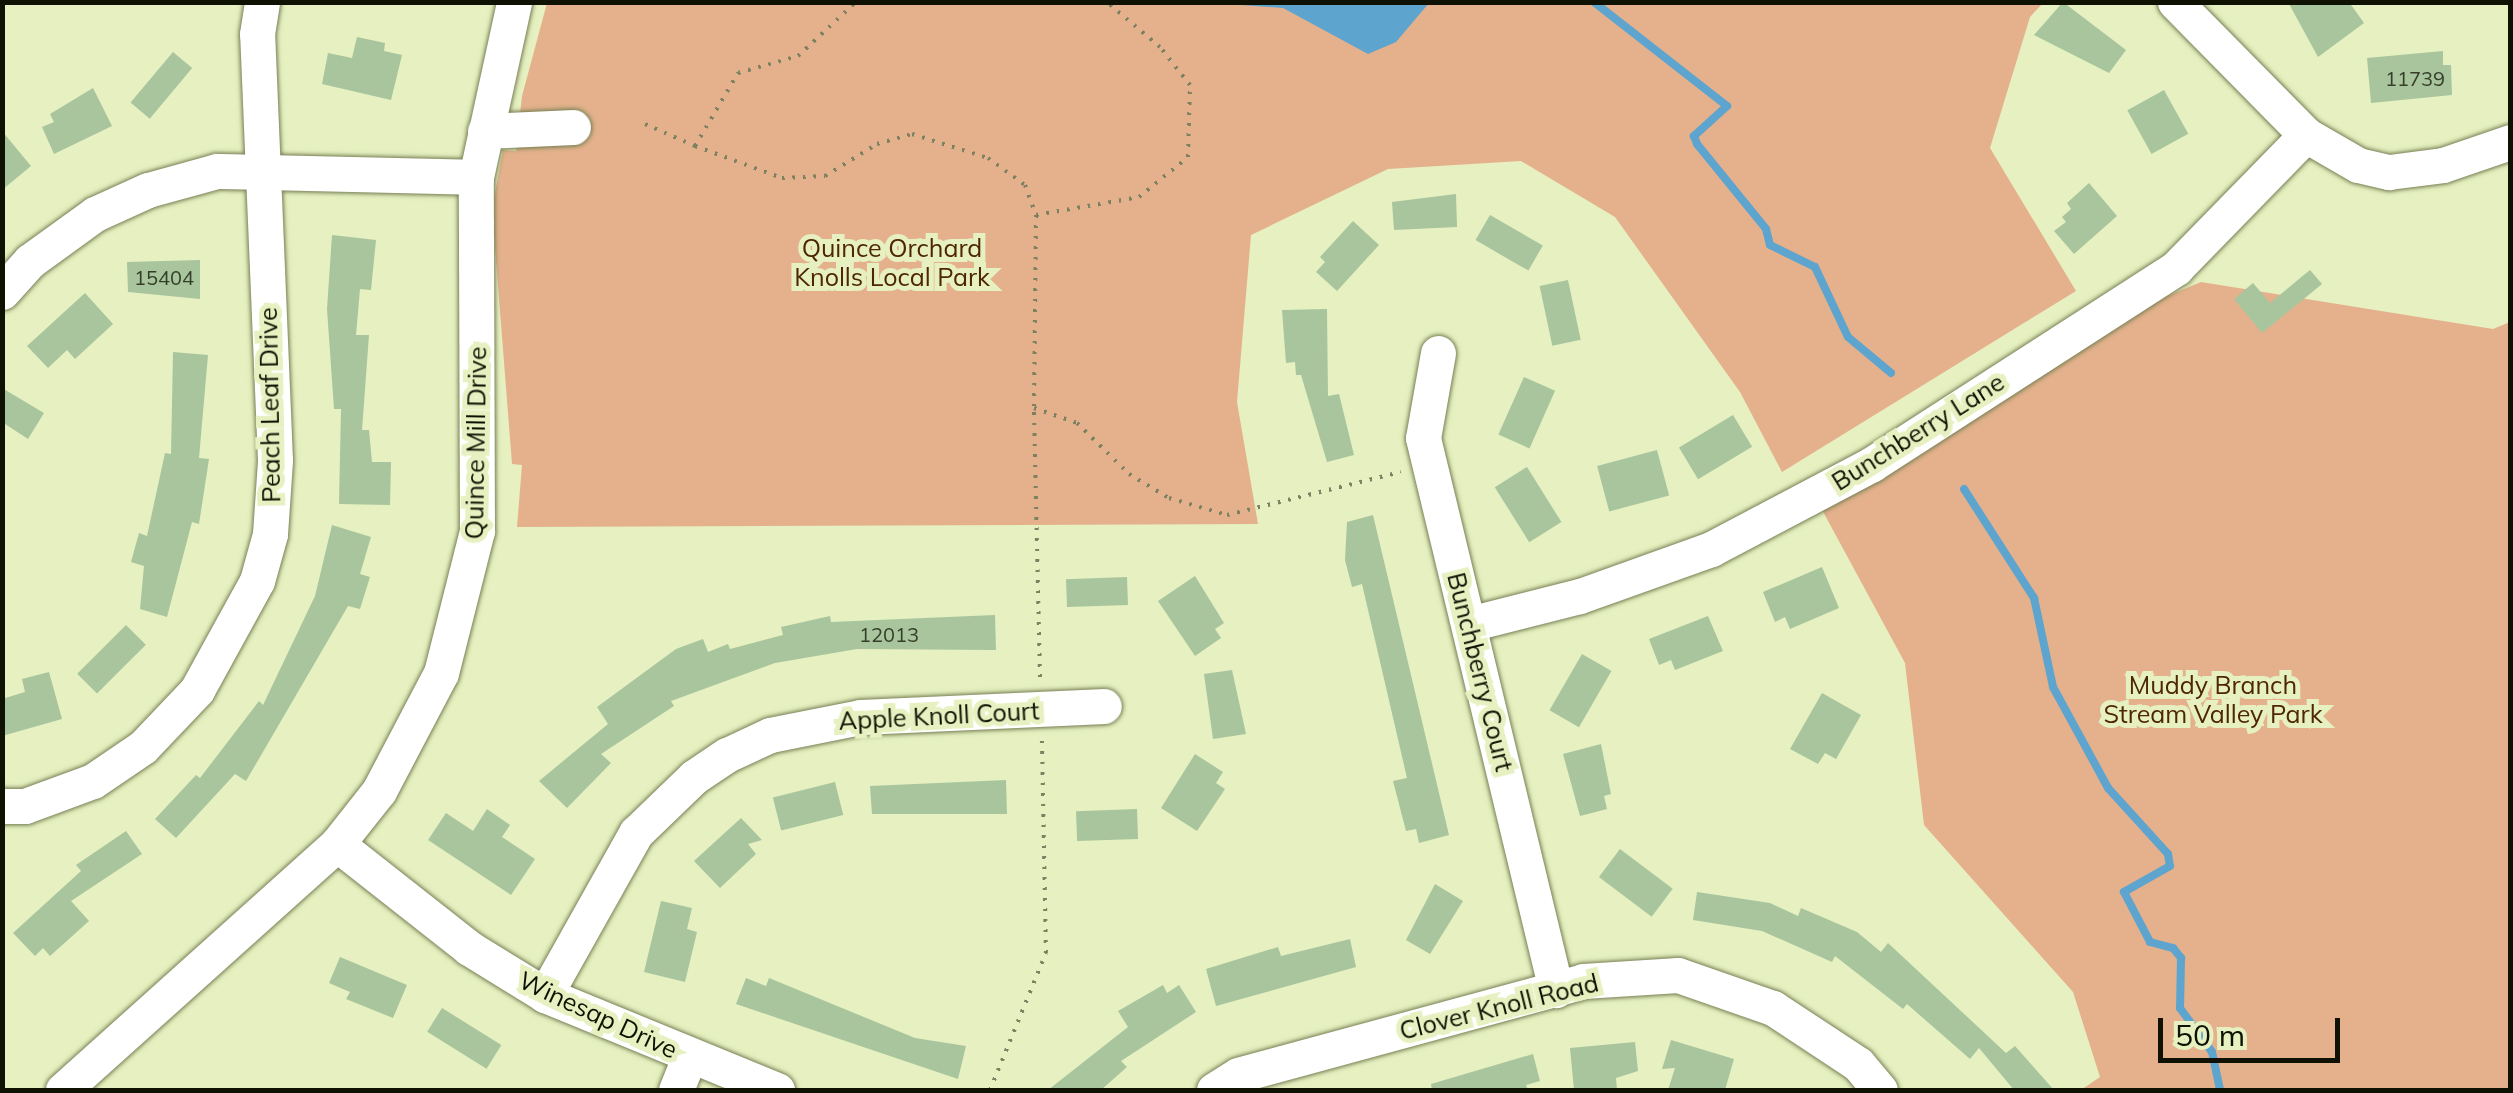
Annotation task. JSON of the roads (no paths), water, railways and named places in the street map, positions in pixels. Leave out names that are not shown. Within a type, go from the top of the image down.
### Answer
[{"type":"street","name":"Peach Leaf Drive","points":[[2,806],[24,806],[93,781],[143,747],[197,690],[257,581],[270,534],[275,460],[257,34],[262,2]]},
{"type":"street","name":"Quince Mill Drive","points":[[63,1090],[337,844],[413,733],[465,598],[477,532],[481,444],[476,177],[514,2]]},
{"type":"street","points":[[2174,2],[2306,135],[2358,165],[2390,172],[2444,165],[2510,142]]},
{"type":"street","points":[[485,131],[573,127]]},
{"type":"street","name":"Bunchberry Lane","points":[[1469,624],[1580,596],[1712,549],[1872,464],[2176,268],[2306,135]]},
{"type":"street","points":[[2,292],[30,261],[95,214],[148,190],[217,171],[263,169],[476,177]]},
{"type":"street","name":"Bunchberry Court","points":[[1438,353],[1424,438],[1556,990]]},
{"type":"street","name":"Apple Knoll Court","points":[[545,995],[636,833],[694,776],[728,756],[770,735],[862,717],[1104,706]]},
{"type":"street","name":"Winesap Drive","points":[[337,844],[455,938],[545,995],[777,1090]]},
{"type":"street","name":"Clover Knoll Road","points":[[1214,1090],[1238,1075],[1583,981],[1678,976],[1774,1008],[1858,1064],[1880,1090]]},
{"type":"street","points":[[676,1090],[689,1057]]},
{"type":"water","points":[[1213,3],[1429,3],[1396,42],[1368,54],[1283,8]]},
{"type":"waterway","points":[[1594,2],[1727,106],[1694,136],[1697,144],[1766,229],[1770,245],[1815,267],[1848,337],[1891,373]]},
{"type":"waterway","points":[[1964,489],[2034,598],[2053,687],[2108,788],[2168,854],[2170,866],[2124,892],[2150,942],[2173,948],[2181,958],[2180,1008],[2212,1052],[2220,1090]]},
{"type":"park label","name":"Quince Orchard Knolls Local Park","points":[[892,264]]},
{"type":"park label","name":"Muddy Branch Stream Valley Park","points":[[2213,700]]}]
